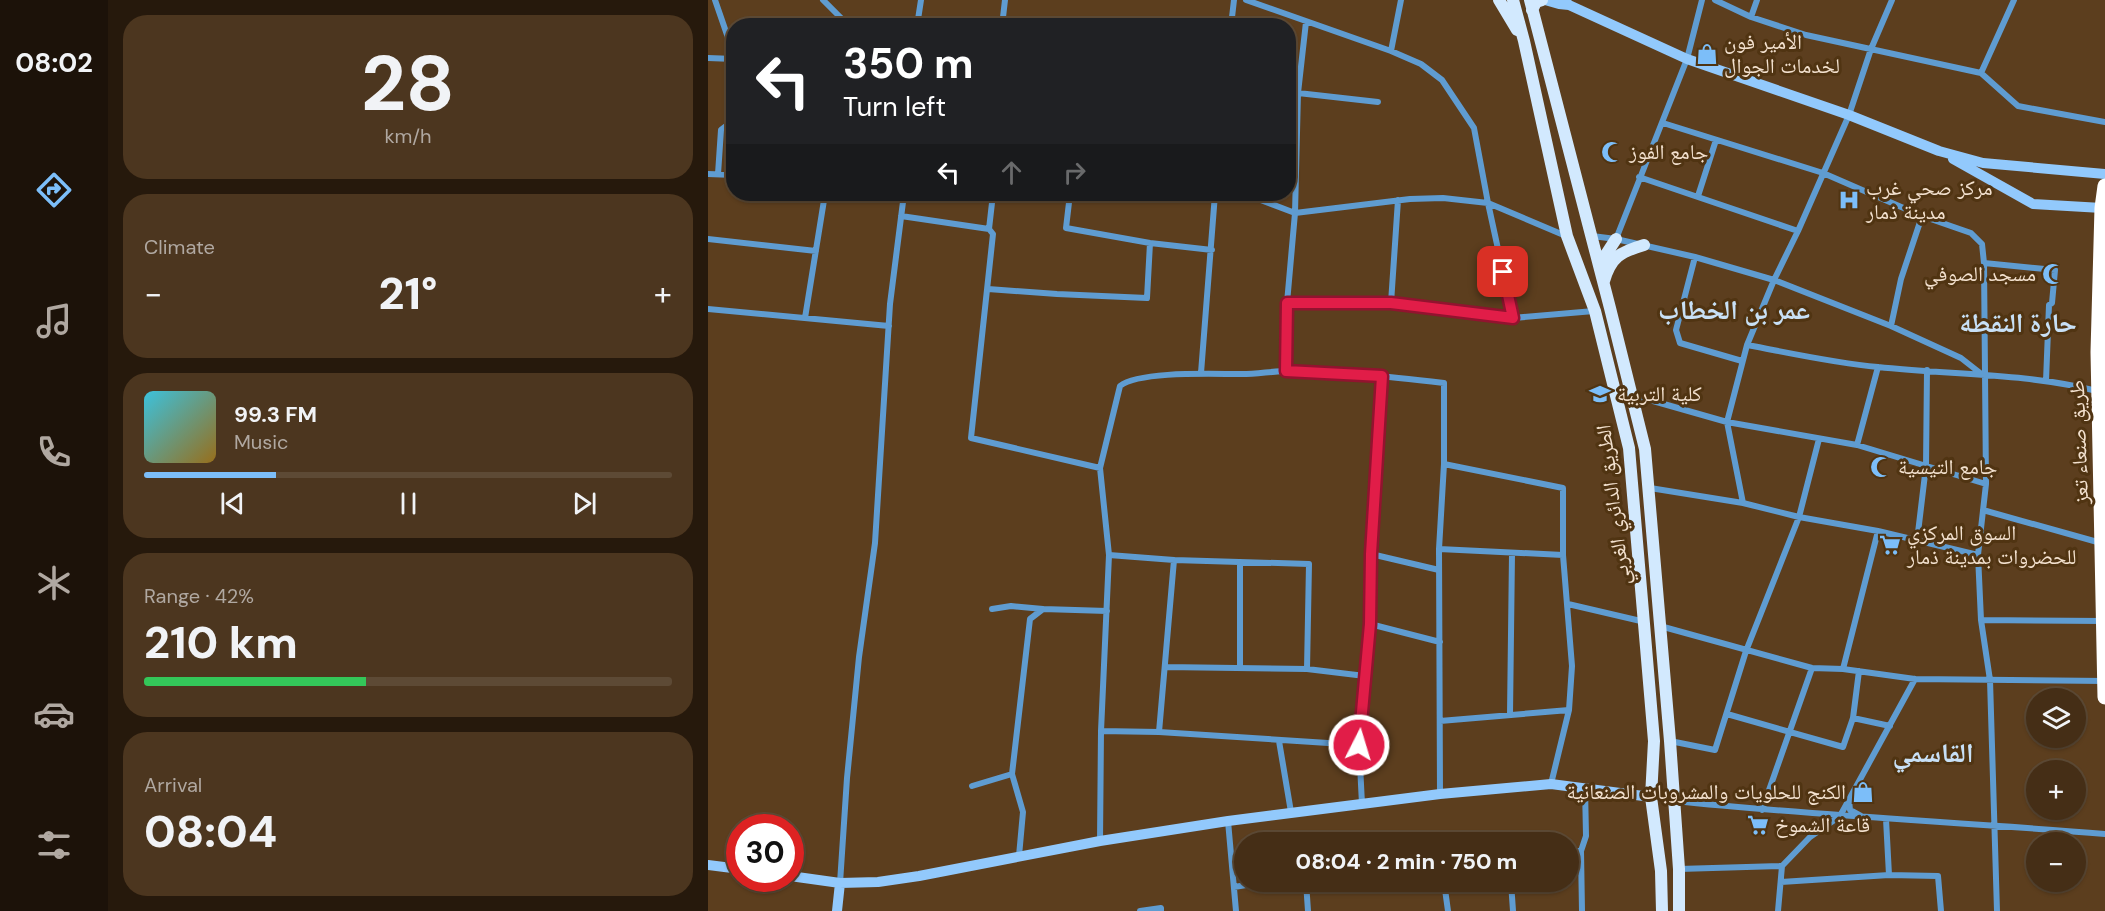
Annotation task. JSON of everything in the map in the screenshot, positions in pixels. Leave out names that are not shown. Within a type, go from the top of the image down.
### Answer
[{"type":"highway","name":"طريق صنعاء تعز","points":[[2105,186],[2102,208],[2105,697]]},
{"type":"main road","points":[[1499,0],[1524,41]]},
{"type":"main road","name":"الطريق الدائري الغربي","points":[[1514,0],[1567,236],[1595,311],[1617,391],[1629,448],[1654,741],[1651,798],[1661,871],[1662,911]]},
{"type":"main road","points":[[1531,5],[1544,0]]},
{"type":"main road","name":"الطريق الدائري الغربي","points":[[1531,5],[1645,449],[1670,741],[1679,869],[1679,911]]},
{"type":"main road","points":[[1604,283],[1605,256],[1616,239]]},
{"type":"main road","points":[[1604,283],[1609,264],[1626,250],[1644,245]]},
{"type":"main road","points":[[1617,391],[1632,395]]},
{"type":"main road","points":[[1645,622],[1660,626]]},
{"type":"main road","points":[[1661,871],[1679,869]]},
{"type":"street","points":[[715,0],[726,33]]},
{"type":"street","points":[[823,0],[841,18]]},
{"type":"street","points":[[918,18],[921,0]]},
{"type":"street","points":[[1003,18],[1005,0]]},
{"type":"street","points":[[1232,18],[1234,0]]},
{"type":"street","points":[[1246,0],[1295,18]]},
{"type":"street","points":[[1391,51],[1401,0]]},
{"type":"street","points":[[1544,0],[1559,4],[1566,2],[1687,59],[1849,115],[1939,151],[1983,163],[2105,174]]},
{"type":"street","points":[[1616,239],[1687,59],[1702,0]]},
{"type":"street","points":[[1715,0],[1751,17],[1806,35],[1981,73],[2018,106],[2105,122]]},
{"type":"street","points":[[1751,17],[1757,0]]},
{"type":"street","points":[[1743,503],[1727,422],[1747,345],[1773,280],[1798,231],[1849,115],[1871,49],[1892,0]]},
{"type":"street","points":[[1981,73],[2014,0]]},
{"type":"street","points":[[1296,18],[1421,63],[1442,80],[1474,128],[1513,318]]},
{"type":"street","points":[[1296,173],[1298,93],[1306,22]]},
{"type":"street","points":[[708,58],[726,57]]},
{"type":"street","points":[[1298,93],[1378,102]]},
{"type":"street","points":[[1663,123],[1822,174],[1922,216],[1971,233],[1982,244],[1986,484],[1978,555],[1981,620],[1990,680],[1997,911]]},
{"type":"street","points":[[718,174],[721,130],[726,126]]},
{"type":"street","points":[[1698,196],[1716,140]]},
{"type":"street","points":[[1939,151],[2033,204],[2102,208]]},
{"type":"street","points":[[708,174],[726,175]]},
{"type":"street","points":[[1639,177],[1798,231]]},
{"type":"street","points":[[1263,201],[1295,213],[1398,200],[1443,198],[1488,203],[1567,236]]},
{"type":"street","points":[[1391,303],[1398,200]]},
{"type":"street","points":[[805,318],[824,201]]},
{"type":"street","points":[[837,911],[858,668],[875,543],[889,326],[903,201]]},
{"type":"street","points":[[989,229],[992,201]]},
{"type":"street","points":[[1069,201],[1066,228],[1150,243],[1212,250]]},
{"type":"street","points":[[1201,373],[1215,201]]},
{"type":"street","points":[[1286,371],[1287,303],[1295,201]]},
{"type":"street","points":[[901,216],[989,229],[993,234],[971,438],[1100,468]]},
{"type":"street","points":[[1891,326],[1901,279],[1922,216]]},
{"type":"street","points":[[1592,236],[1616,239],[1695,257],[1773,280],[1891,326],[1961,357],[1984,376]]},
{"type":"street","points":[[708,239],[816,251]]},
{"type":"street","points":[[988,289],[1147,298],[1150,243]]},
{"type":"street","points":[[1695,257],[1676,330],[1680,343],[1742,362]]},
{"type":"street","points":[[1984,263],[2055,270],[2052,303],[2049,305],[2046,381]]},
{"type":"street","points":[[1287,303],[1391,303],[1513,318],[1595,311]]},
{"type":"street","points":[[708,309],[889,326]]},
{"type":"street","points":[[1747,345],[1878,367],[2046,381],[2102,391]]},
{"type":"street","points":[[1857,445],[1878,367]]},
{"type":"street","points":[[1917,541],[1926,466],[1927,370]]},
{"type":"street","points":[[1100,841],[1101,731],[1109,555],[1100,468],[1120,386],[1127,381],[1143,378],[1201,373],[1240,375],[1286,371],[1382,376],[1444,383],[1444,464],[1439,549],[1440,794]]},
{"type":"street","points":[[1362,804],[1359,745],[1370,624],[1371,554],[1382,376]]},
{"type":"street","points":[[1632,395],[1727,422],[1857,445],[1986,484]]},
{"type":"street","points":[[1670,741],[1715,750],[1746,651],[1799,517],[1820,440]]},
{"type":"street","points":[[1444,464],[1563,488],[1563,555],[1572,666],[1569,710],[1551,784]]},
{"type":"street","points":[[1650,488],[1743,503],[1799,517],[1878,531],[1978,555]]},
{"type":"street","points":[[1983,510],[2103,544]]},
{"type":"street","points":[[1843,669],[1878,531]]},
{"type":"street","points":[[1439,549],[1563,555]]},
{"type":"street","points":[[1371,554],[1439,570]]},
{"type":"street","points":[[1510,714],[1512,554]]},
{"type":"street","points":[[1109,555],[1174,560],[1309,564],[1307,669]]},
{"type":"street","points":[[1159,732],[1174,560]]},
{"type":"street","points":[[1240,562],[1240,668]]},
{"type":"street","points":[[1568,604],[1645,622]]},
{"type":"street","points":[[992,609],[1011,606],[1107,611]]},
{"type":"street","points":[[1019,856],[1023,812],[1012,774],[1030,620],[1043,609]]},
{"type":"street","points":[[1981,620],[2104,621]]},
{"type":"street","points":[[1370,624],[1440,642]]},
{"type":"street","points":[[1660,626],[1812,668],[1843,669],[1915,679],[2105,681]]},
{"type":"street","points":[[1165,667],[1307,669],[1365,676]]},
{"type":"street","points":[[1762,810],[1812,668]]},
{"type":"street","points":[[1727,714],[1843,747],[1853,718],[1860,671]]},
{"type":"street","points":[[1778,911],[1782,866],[1810,837],[1840,816],[1915,679]]},
{"type":"street","points":[[1440,721],[1569,710]]},
{"type":"street","points":[[1853,718],[1890,726]]},
{"type":"street","points":[[1101,731],[1159,732],[1359,745]]},
{"type":"street","points":[[1279,741],[1291,812]]},
{"type":"street","points":[[972,786],[1012,774]]},
{"type":"street","points":[[804,878],[840,883],[878,882],[1100,841],[1291,812],[1440,794],[1551,784],[1651,798]]},
{"type":"street","points":[[1581,911],[1581,851],[1586,836],[1585,787]]},
{"type":"street","points":[[1849,800],[1850,810],[1863,818]]},
{"type":"street","points":[[1674,801],[1863,818],[2105,834]]},
{"type":"street","points":[[1886,819],[1889,876]]},
{"type":"street","points":[[1228,821],[1234,886]]},
{"type":"street","points":[[708,865],[726,867]]},
{"type":"street","points":[[1679,869],[1782,866]]},
{"type":"street","points":[[1781,882],[1889,876],[1938,876],[1941,911]]},
{"type":"street","points":[[1234,892],[1236,911]]},
{"type":"street","points":[[1307,892],[1308,911]]},
{"type":"street","points":[[1445,892],[1448,911]]},
{"type":"street","points":[[1512,892],[1513,911]]},
{"type":"street","points":[[1140,911],[1161,908],[1161,911]]},
{"type":"place","name":"الأمير فون لخدمات الجوال","points":[[1707,54]]},
{"type":"place","name":"جامع الفوز","points":[[1612,152]]},
{"type":"place","name":"مركز صحي غرب مدينة ذمار","points":[[1849,200]]},
{"type":"place","name":"مسجد الصوفي","points":[[2053,274]]},
{"type":"place","name":"كلية التربية","points":[[1600,394]]},
{"type":"place","name":"جامع التيسية","points":[[1881,467]]},
{"type":"place","name":"السوق المركزي للحضروات بمدينة ذمار","points":[[1890,545]]},
{"type":"place","name":"الكنج للحلويات والمشروبات الصنعانية","points":[[1863,792]]},
{"type":"place","name":"قاعة الشموخ","points":[[1758,825]]},
{"type":"district","name":"عمر بن الخطاب","points":[[1734,309]]},
{"type":"district","name":"حارة النقطة","points":[[2018,322]]},
{"type":"district","name":"القاسمي","points":[[1933,752]]},
{"type":"route","points":[[1359,745],[1370,624],[1371,554],[1382,376],[1286,371],[1287,303],[1391,303],[1513,318],[1503,272]]}]
